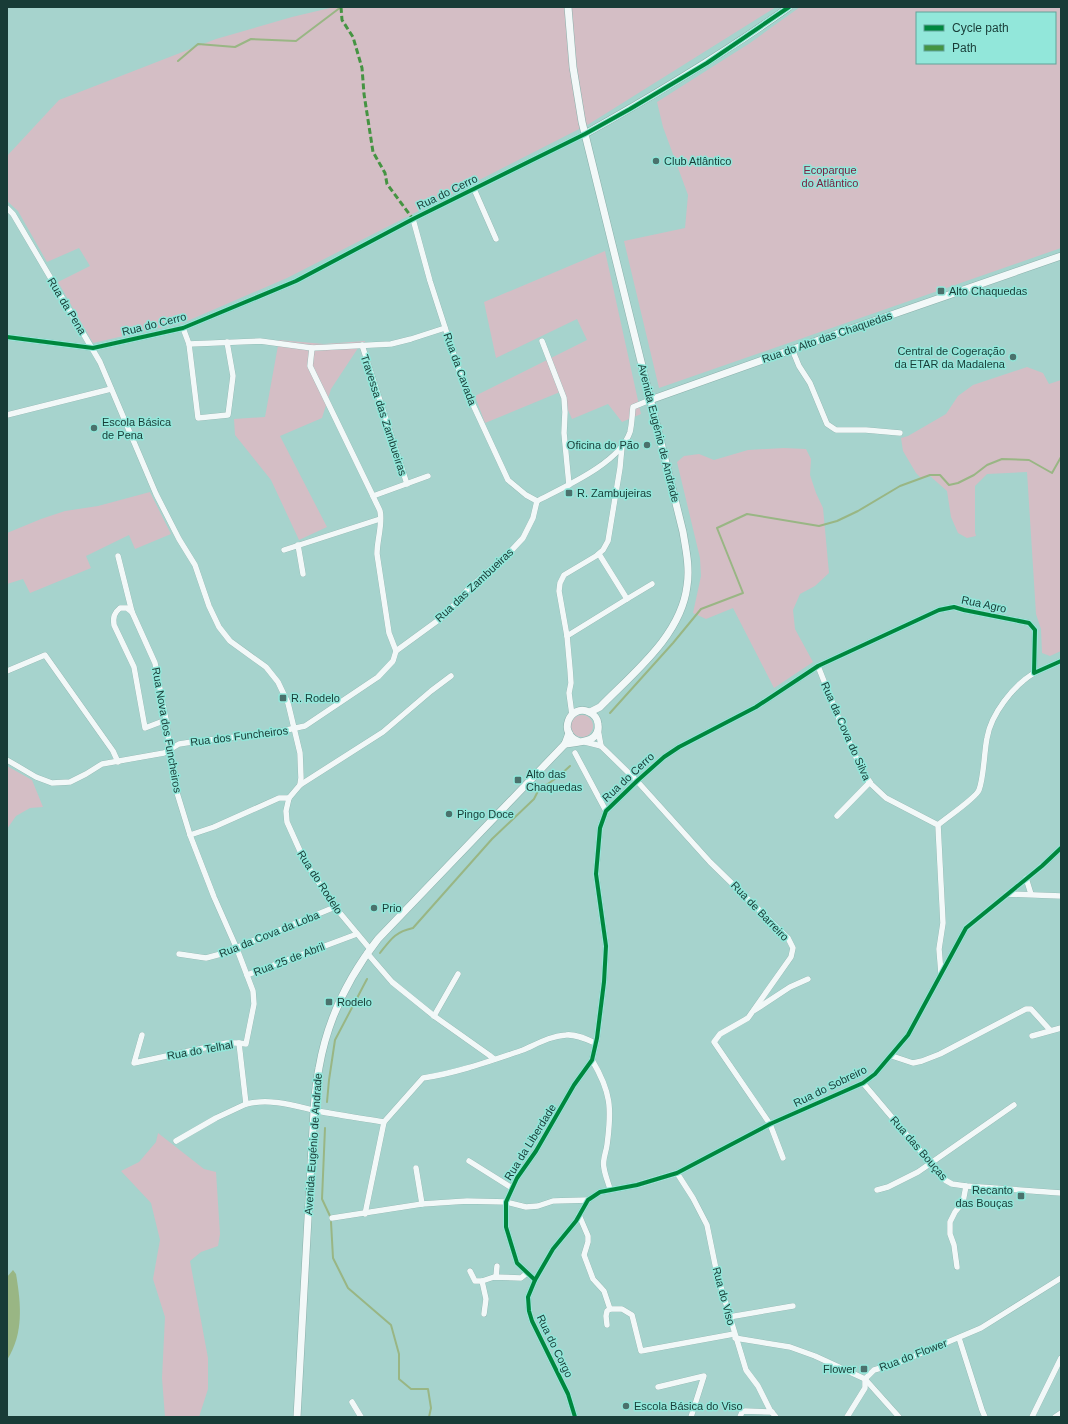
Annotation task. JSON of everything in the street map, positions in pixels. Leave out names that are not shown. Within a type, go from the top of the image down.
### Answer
[{"type":"main road","name":"Avenida Eugénio de Andrade","points":[[568,7],[576,92],[585,134],[683,532],[688,560],[687,586],[682,608],[671,630],[658,647],[600,707],[590,712]]},
{"type":"main road","name":"Rua do Cerro","points":[[585,134],[630,109],[706,63],[789,7]]},
{"type":"main road","name":"Rua do Alto das Chaquedas","points":[[650,400],[1061,256]]},
{"type":"main road","name":"Avenida Eugénio de Andrade","points":[[598,729],[597,719],[600,707]]},
{"type":"main road","points":[[572,715],[580,711],[590,712],[597,719]]},
{"type":"main road","name":"Avenida Eugénio de Andrade","points":[[297,1417],[314,1110],[318,1068],[325,1039],[339,1002],[369,951],[378,939],[565,744],[569,733],[567,724],[572,715]]},
{"type":"main road","points":[[565,744],[583,742],[594,737],[598,729]]},
{"type":"main road","points":[[569,733],[576,740],[583,742]]},
{"type":"street","name":"Rua do Cerro","points":[[7,337],[92,348],[183,328],[296,281],[413,220],[585,134]]},
{"type":"street","points":[[474,189],[496,239]]},
{"type":"street","name":"Rua da Pena","points":[[7,208],[13,214],[92,348],[156,494],[194,566],[209,606],[219,627],[230,641],[266,667],[278,682],[288,703],[294,729]]},
{"type":"street","name":"Rua da Cavada","points":[[413,220],[430,281],[464,383],[508,480],[526,495],[537,501]]},
{"type":"street","points":[[183,328],[189,344],[198,418],[228,414],[233,376],[227,342]]},
{"type":"street","points":[[189,344],[260,341],[312,348],[362,346],[391,344],[445,328]]},
{"type":"street","points":[[542,341],[564,398],[564,433],[569,485]]},
{"type":"street","name":"Travessa das Zambueiras","points":[[362,346],[407,484]]},
{"type":"street","points":[[312,348],[310,366],[380,512],[381,526],[377,554],[390,633],[396,651]]},
{"type":"street","points":[[792,349],[799,366],[810,383],[827,424],[836,430],[866,430],[900,433]]},
{"type":"street","points":[[7,415],[111,389]]},
{"type":"street","name":"Rua do Alto das Chaquedas","points":[[622,446],[630,432],[633,407],[650,400]]},
{"type":"street","points":[[537,501],[589,474],[611,457],[622,446]]},
{"type":"street","points":[[572,715],[569,693],[571,683],[567,636],[559,592],[560,583],[564,575],[599,554],[608,541],[620,468],[622,446]]},
{"type":"street","name":"Travessa das Zambueiras","points":[[373,496],[428,476]]},
{"type":"street","name":"Rua das Zambueiras","points":[[294,729],[305,726],[378,677],[393,661],[396,651],[444,616],[469,588],[508,554],[523,538],[533,518],[537,501]]},
{"type":"street","points":[[284,550],[380,519]]},
{"type":"street","points":[[298,545],[303,574]]},
{"type":"street","points":[[599,554],[627,598]]},
{"type":"street","name":"Rua Nova dos Funcheiros","points":[[118,556],[132,612],[155,663],[166,720],[174,783],[190,835],[236,949]]},
{"type":"street","points":[[567,636],[652,584]]},
{"type":"street","name":"Rua Agro","points":[[818,666],[939,610],[954,607],[1030,623],[1035,630],[1034,674]]},
{"type":"street","points":[[132,612],[127,608],[120,608],[115,612],[113,618],[114,624],[134,666],[145,728],[166,720]]},
{"type":"street","points":[[7,671],[45,656],[113,751],[118,762]]},
{"type":"street","points":[[941,973],[939,948],[943,923],[938,825],[972,799],[979,790],[987,736],[992,723],[1008,696],[1023,680],[1061,661]]},
{"type":"street","name":"Rua do Cerro","points":[[592,1060],[604,982],[606,946],[596,874],[600,828],[606,810],[664,757],[678,747],[756,707],[818,666]]},
{"type":"street","name":"Rua da Cova do Silva","points":[[818,666],[841,724],[861,768],[870,782],[886,798],[938,825]]},
{"type":"street","points":[[190,835],[214,827],[279,798],[289,798],[300,785],[383,732],[451,676]]},
{"type":"street","points":[[570,701],[580,711]]},
{"type":"street","points":[[294,729],[300,753],[300,785]]},
{"type":"street","name":"Rua dos Funcheiros","points":[[7,760],[36,777],[52,783],[70,782],[102,764],[164,753],[179,744],[294,729]]},
{"type":"street","points":[[583,742],[601,746],[598,729]]},
{"type":"street","name":"Rua de Barreiro","points":[[601,746],[637,781],[710,862],[788,938],[793,948],[791,957],[748,1018],[720,1034],[714,1042],[770,1124]]},
{"type":"street","points":[[575,753],[606,810]]},
{"type":"street","points":[[836,816],[870,782]]},
{"type":"street","name":"Rua do Rodelo","points":[[289,798],[286,811],[287,822],[292,837],[305,862],[335,907],[392,982],[434,1016],[494,1059]]},
{"type":"street","name":"Rua do Sobreiro","points":[[677,1173],[770,1124],[863,1083],[875,1074],[892,1056],[908,1035],[966,928],[1061,848]]},
{"type":"street","points":[[1026,878],[1031,894]]},
{"type":"street","points":[[1007,894],[1061,896]]},
{"type":"street","name":"Rua da Cova da Loba","points":[[179,954],[206,958],[236,949],[335,907]]},
{"type":"street","name":"Rua 25 de Abril","points":[[236,949],[247,975],[357,934]]},
{"type":"street","points":[[434,1016],[458,974]]},
{"type":"street","points":[[240,1043],[246,1044],[254,1004],[247,975]]},
{"type":"street","points":[[754,1010],[759,1008],[772,997],[808,979]]},
{"type":"street","points":[[892,1056],[913,1063],[922,1061],[940,1054],[1026,1009],[1031,1009],[1050,1030]]},
{"type":"street","points":[[1032,1036],[1061,1028]]},
{"type":"street","name":"Rua do Telhal","points":[[142,1035],[134,1063],[227,1043],[240,1043],[246,1104]]},
{"type":"street","points":[[365,1214],[384,1122],[422,1078],[464,1070],[525,1049],[550,1037],[567,1035],[583,1038],[595,1043]]},
{"type":"street","points":[[592,1060],[602,1076],[608,1093],[610,1128],[604,1158],[604,1168],[610,1189]]},
{"type":"street","name":"Rua da Liberdade","points":[[528,1273],[517,1263],[506,1226],[506,1202],[512,1188],[536,1151],[574,1086],[592,1060]]},
{"type":"street","name":"Rua das Bouças","points":[[863,1083],[930,1163],[945,1180],[952,1184],[1061,1193]]},
{"type":"street","points":[[176,1141],[216,1118],[246,1104],[254,1102],[282,1102],[314,1110],[384,1122]]},
{"type":"street","points":[[877,1190],[888,1187],[918,1172],[1014,1105]]},
{"type":"street","points":[[770,1124],[783,1158]]},
{"type":"street","points":[[469,1161],[512,1188]]},
{"type":"street","points":[[416,1168],[422,1204]]},
{"type":"street","points":[[332,1218],[422,1204],[467,1201],[506,1202],[526,1207],[538,1206],[553,1201],[588,1200],[600,1192],[637,1185],[677,1173]]},
{"type":"street","name":"Rua do Viso","points":[[677,1173],[693,1198],[707,1225],[717,1274],[746,1370],[758,1386],[776,1417]]},
{"type":"street","points":[[957,1267],[954,1245],[950,1234],[950,1222],[955,1212],[963,1202],[966,1186]]},
{"type":"street","name":"Rua do Corgo","points":[[575,1417],[568,1394],[532,1321],[529,1311],[528,1297],[535,1280],[553,1248],[576,1221],[588,1200]]},
{"type":"street","points":[[579,1215],[588,1236],[588,1242],[584,1255],[593,1279],[604,1290],[610,1309]]},
{"type":"street","points":[[496,1277],[497,1266]]},
{"type":"street","points":[[470,1271],[475,1281],[482,1281],[496,1277],[521,1278],[528,1273],[535,1280]]},
{"type":"street","name":"Rua do Flower","points":[[865,1379],[874,1370],[898,1363],[981,1328],[998,1319],[1061,1278]]},
{"type":"street","points":[[482,1281],[486,1300],[484,1314]]},
{"type":"street","points":[[729,1317],[793,1306]]},
{"type":"street","points":[[608,1325],[606,1316],[607,1311],[610,1309]]},
{"type":"street","points":[[610,1309],[622,1309],[632,1315],[641,1351],[735,1336],[790,1347],[815,1356],[865,1379],[899,1417]]},
{"type":"street","points":[[959,1338],[985,1417]]},
{"type":"street","points":[[1032,1417],[1061,1358]]},
{"type":"street","points":[[658,1386],[704,1376],[691,1417]]},
{"type":"street","points":[[847,1417],[865,1388],[865,1379]]},
{"type":"street","points":[[352,1402],[361,1417]]},
{"type":"street","points":[[740,1417],[742,1412],[745,1411],[772,1412]]},
{"type":"street","points":[[1055,1417],[1061,1413]]},
{"type":"green space","points":[[334,7],[776,7],[589,124],[287,278],[185,322],[93,343],[58,282],[90,266],[79,248],[47,262],[18,211],[7,201],[7,156],[59,100],[216,39],[292,17]]},
{"type":"green space","name":"Ecoparque do Atlântico","points":[[800,7],[1061,7],[1061,248],[659,388],[624,241],[685,228],[688,195],[663,127],[657,102],[750,43]]},
{"type":"green space","points":[[605,251],[641,414],[622,422],[608,404],[572,419],[560,392],[485,423],[475,396],[587,340],[577,319],[496,358],[484,302]]},
{"type":"green space","points":[[279,340],[324,344],[365,341],[362,342],[331,389],[322,418],[280,436],[327,527],[299,540],[271,480],[235,435],[234,419],[265,417]]},
{"type":"green space","points":[[1027,367],[1043,373],[1049,384],[1061,380],[1061,651],[1050,656],[1042,653],[1041,629],[1036,614],[1027,472],[987,474],[975,486],[976,536],[967,538],[958,533],[951,517],[947,491],[930,476],[922,479],[916,473],[903,451],[901,438],[908,436],[946,414],[958,396],[973,385]]},
{"type":"green space","points":[[784,448],[806,449],[811,459],[810,475],[823,508],[829,573],[815,586],[800,594],[793,610],[795,629],[813,662],[774,688],[733,608],[706,619],[693,613],[701,576],[700,558],[677,462],[684,456],[699,454],[714,460],[748,450]]},
{"type":"green space","points":[[150,492],[171,534],[135,549],[129,535],[86,556],[91,568],[30,593],[23,579],[7,584],[7,533],[65,511],[98,506]]},
{"type":"green space","points":[[582,715],[590,718],[593,726],[590,734],[582,737],[574,734],[571,726],[574,718]]},
{"type":"green space","points":[[7,766],[32,780],[43,807],[30,808],[16,816],[7,829]]},
{"type":"green space","points":[[158,1133],[204,1169],[216,1172],[220,1234],[218,1246],[201,1252],[190,1261],[208,1358],[208,1389],[199,1417],[165,1417],[162,1378],[165,1317],[153,1279],[160,1240],[151,1203],[121,1171],[139,1162],[156,1142]]},
{"type":"shaded area","points":[[13,1270],[16,1274],[18,1285],[20,1318],[16,1339],[7,1360],[7,1277]]},
{"type":"waterway","points":[[178,61],[198,44],[235,47],[251,39],[296,41],[341,7]]},
{"type":"waterway","points":[[610,713],[673,643],[701,609],[743,593],[717,528],[747,514],[819,526],[837,521],[858,511],[900,486],[930,475],[940,475],[949,485],[958,483],[974,475],[987,465],[1002,459],[1029,460],[1052,473],[1061,457]]},
{"type":"waterway","points":[[380,953],[394,937],[413,928],[492,839],[534,799],[538,791],[570,766]]},
{"type":"waterway","points":[[327,1102],[335,1040],[367,979]]},
{"type":"waterway","points":[[325,1128],[322,1199],[330,1216]]},
{"type":"waterway","points":[[331,1222],[333,1258],[348,1288],[391,1325],[399,1354],[399,1379],[411,1389],[428,1389],[431,1408],[429,1417]]},
{"type":"marked path","points":[[341,7],[342,20],[353,37],[362,68],[364,94],[373,152],[385,173],[387,184],[413,219]]},
{"type":"cycle path","points":[[7,337],[93,348],[183,328],[296,281],[413,219],[585,134],[630,109],[707,63],[789,7]]},
{"type":"cycle path","points":[[535,1280],[517,1263],[506,1227],[506,1202],[517,1178],[536,1151],[574,1085],[592,1060],[597,1038],[604,982],[606,946],[596,874],[600,828],[606,811],[664,757],[679,747],[756,707],[818,666],[939,610],[954,607],[1029,623],[1035,630],[1034,673],[1061,661]]},
{"type":"cycle path","points":[[575,1417],[568,1394],[532,1321],[529,1311],[528,1297],[535,1280],[553,1249],[576,1221],[588,1200],[600,1192],[637,1185],[677,1173],[770,1124],[863,1083],[875,1074],[908,1035],[966,928],[1042,866],[1061,848]]},
{"type":"place","name":"Club Atlântico","points":[[656,161]]},
{"type":"place","name":"Alto Chaquedas","points":[[941,291]]},
{"type":"place","name":"Central de Cogeração da ETAR da Madalena","points":[[1013,357]]},
{"type":"place","name":"Escola Básica de Pena","points":[[94,428]]},
{"type":"place","name":"Oficina do Pão","points":[[647,445]]},
{"type":"place","name":"R. Zambujeiras","points":[[569,493]]},
{"type":"place","name":"R. Rodelo","points":[[283,698]]},
{"type":"place","name":"Alto das Chaquedas","points":[[518,780]]},
{"type":"place","name":"Pingo Doce","points":[[449,814]]},
{"type":"place","name":"Prio","points":[[374,908]]},
{"type":"place","name":"Rodelo","points":[[329,1002]]},
{"type":"place","name":"Recanto das Bouças","points":[[1021,1196]]},
{"type":"place","name":"Flower","points":[[864,1369]]},
{"type":"place","name":"Escola Básica do Viso","points":[[626,1406]]}]
